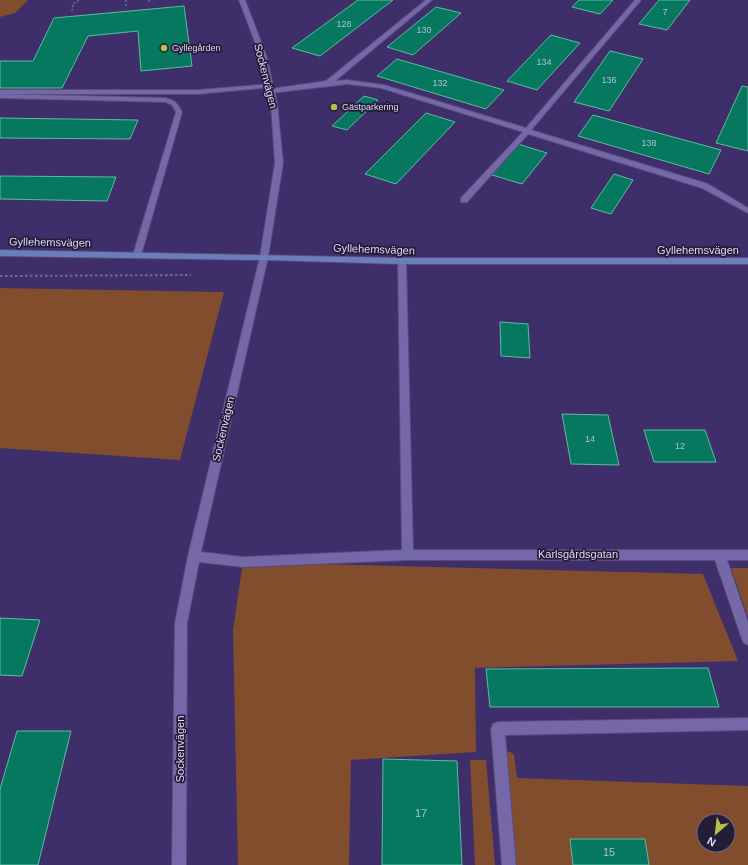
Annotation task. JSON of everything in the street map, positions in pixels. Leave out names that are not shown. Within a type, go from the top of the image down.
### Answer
[{"type":"street","name":"Sockenvägen","points":[[179,865],[181,623],[194,556],[264,256],[279,163],[274,103],[263,55],[242,0]]},
{"type":"street","points":[[328,83],[429,0]]},
{"type":"street","points":[[464,200],[527,131],[638,0]]},
{"type":"street","points":[[0,92],[198,92],[270,89],[347,82],[382,86],[705,186],[748,211]]},
{"type":"street","points":[[0,96],[166,100],[175,104],[179,112],[137,255]]},
{"type":"street","name":"Gyllehemsvägen","points":[[0,253],[264,256],[402,261],[748,261]]},
{"type":"street","points":[[402,261],[408,555]]},
{"type":"street","points":[[719,554],[748,639]]},
{"type":"street","name":"Karlsgårdsgatan","points":[[194,556],[243,562],[408,555],[748,554]]},
{"type":"street","points":[[509,865],[498,729],[748,724]]},
{"type":"path","points":[[72,11],[73,4],[79,0]]},
{"type":"path","points":[[126,0],[126,6]]},
{"type":"path","points":[[0,276],[197,275]]},
{"type":"shaded area","points":[[0,0],[28,0],[15,13],[0,17]]},
{"type":"shaded area","points":[[0,288],[224,292],[180,460],[0,448]]},
{"type":"shaded area","points":[[243,562],[703,574],[738,661],[475,668],[476,752],[351,760],[349,865],[238,865],[233,630]]},
{"type":"shaded area","points":[[731,568],[748,568],[748,617]]},
{"type":"shaded area","points":[[505,750],[514,754],[517,778],[748,786],[748,865],[516,865]]},
{"type":"shaded area","points":[[470,760],[486,760],[495,865],[475,865]]},
{"type":"building","points":[[358,0],[393,0],[320,56],[292,48]]},
{"type":"building","points":[[579,0],[613,0],[600,14],[572,7]]},
{"type":"building","points":[[659,0],[690,0],[667,30],[639,24]]},
{"type":"building","name":"Gyllegården","points":[[184,6],[192,66],[141,71],[138,31],[88,36],[62,88],[0,88],[0,61],[33,61],[54,18]]},
{"type":"building","points":[[436,7],[461,13],[413,55],[387,47]]},
{"type":"building","points":[[551,35],[580,43],[537,90],[507,81]]},
{"type":"building","points":[[610,51],[643,59],[609,111],[574,102]]},
{"type":"building","points":[[397,59],[504,90],[486,109],[377,76]]},
{"type":"building","points":[[742,86],[748,87],[748,151],[716,143]]},
{"type":"building","points":[[364,96],[378,100],[347,130],[332,126]]},
{"type":"building","points":[[426,113],[455,122],[396,184],[365,174]]},
{"type":"building","points":[[593,115],[721,150],[709,174],[578,136]]},
{"type":"building","points":[[0,118],[138,120],[130,139],[0,138]]},
{"type":"building","points":[[518,144],[547,153],[522,184],[492,175]]},
{"type":"building","points":[[614,174],[633,180],[611,214],[591,208]]},
{"type":"building","points":[[0,176],[116,177],[107,201],[0,199]]},
{"type":"building","points":[[500,322],[528,324],[530,358],[501,356]]},
{"type":"building","points":[[562,414],[608,415],[619,465],[571,464]]},
{"type":"building","points":[[644,430],[705,430],[716,462],[654,462]]},
{"type":"building","points":[[0,618],[40,620],[22,676],[0,675]]},
{"type":"building","points":[[708,668],[719,707],[490,707],[486,669]]},
{"type":"building","points":[[17,731],[71,731],[38,865],[0,865],[0,789]]},
{"type":"building","points":[[383,759],[457,761],[462,865],[382,865]]},
{"type":"building","points":[[570,839],[645,839],[649,865],[573,865]]},
{"type":"place","name":"Gyllegården","points":[[164,48]]},
{"type":"place","name":"Gästparkering","points":[[334,107]]}]
